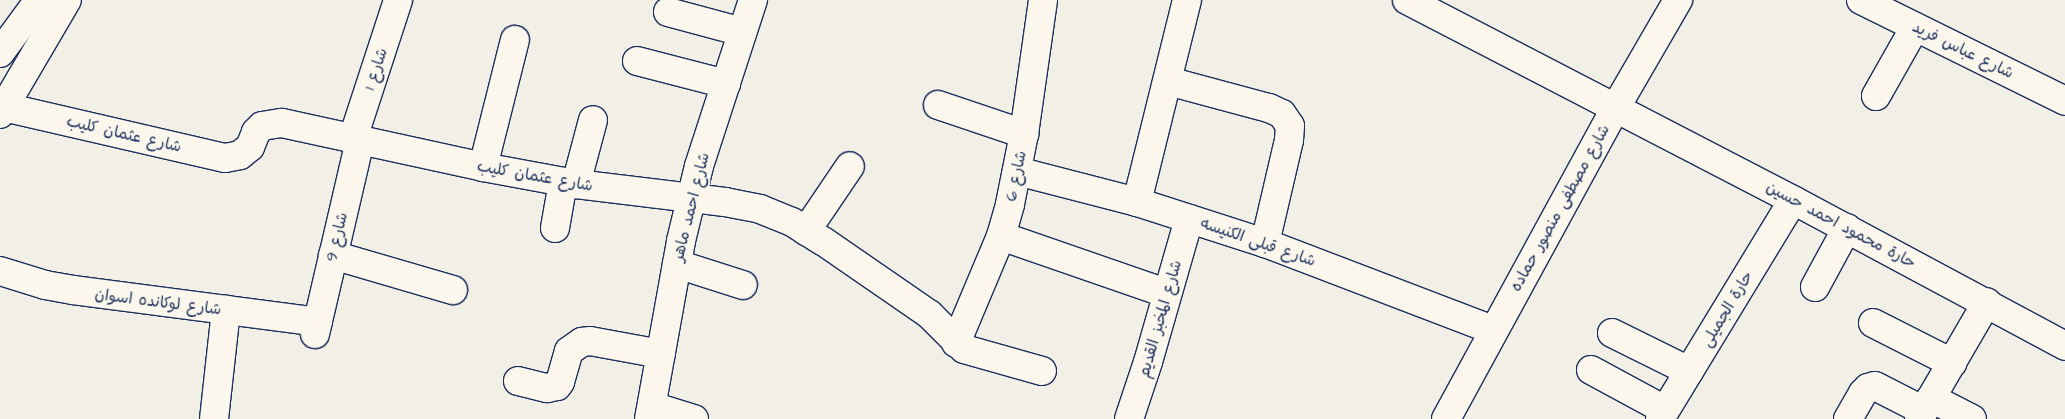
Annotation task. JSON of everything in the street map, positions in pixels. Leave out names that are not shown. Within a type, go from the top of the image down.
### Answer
[{"type":"street","points":[[0,53],[39,0]]},
{"type":"street","points":[[2,111],[67,0]]},
{"type":"street","name":"شارع 1","points":[[356,139],[398,0]]},
{"type":"street","name":"شارع احمد ماهر","points":[[651,413],[677,264],[699,166],[752,0]]},
{"type":"street","name":"شارع 6","points":[[956,343],[1001,236],[1024,134],[1043,0]]},
{"type":"street","points":[[1137,202],[1187,0]]},
{"type":"street","name":"حارة محمود احمد حسين","points":[[1407,0],[1847,228],[1987,302],[2065,346]]},
{"type":"street","name":"شارع مصطفى منصور حماده","points":[[1446,419],[1616,107],[1678,0]]},
{"type":"street","name":"شارع عباس فريد","points":[[1861,0],[2065,101]]},
{"type":"street","points":[[668,12],[742,32]]},
{"type":"street","points":[[1876,96],[1915,27]]},
{"type":"street","points":[[483,167],[515,40]]},
{"type":"street","points":[[637,61],[726,84]]},
{"type":"street","points":[[1168,81],[1269,108],[1282,114],[1290,126],[1289,140],[1265,243]]},
{"type":"street","points":[[938,105],[1024,134]]},
{"type":"street","name":"شارع عثمان كليب","points":[[2,111],[225,158],[240,155],[250,147],[256,132],[262,126],[282,123],[483,167],[570,183],[725,202],[760,210],[792,222],[929,314],[956,343],[974,353],[1042,372]]},
{"type":"street","points":[[555,228],[593,120]]},
{"type":"street","name":"شارع 9","points":[[317,328],[356,139]]},
{"type":"street","points":[[806,231],[850,166]]},
{"type":"street","name":"شارع قبلى الكنيسه","points":[[1017,171],[1137,202],[1265,243],[1493,330]]},
{"type":"street","name":"حارة الجميلى","points":[[1663,415],[1793,200]]},
{"type":"street","name":"شارع المخبز القديم","points":[[1129,419],[1148,362],[1166,293],[1189,219]]},
{"type":"street","points":[[1815,286],[1847,228]]},
{"type":"street","points":[[1001,236],[1166,293]]},
{"type":"street","points":[[333,255],[453,290]]},
{"type":"street","points":[[677,264],[743,285]]},
{"type":"street","name":"شارع لوكانده اسوان","points":[[0,271],[45,285],[226,310],[317,328]]},
{"type":"street","points":[[1925,409],[1987,302]]},
{"type":"street","points":[[214,419],[226,310]]},
{"type":"street","points":[[1873,323],[1952,362]]},
{"type":"street","points":[[1612,333],[1689,372]]},
{"type":"street","points":[[518,381],[547,388],[557,386],[560,382],[569,351],[582,342],[590,341],[661,354]]},
{"type":"street","points":[[1591,370],[1663,415]]},
{"type":"street","points":[[1848,419],[1863,393],[1868,388],[1875,386],[1925,409],[1972,419]]},
{"type":"street","points":[[651,413],[694,419]]}]
